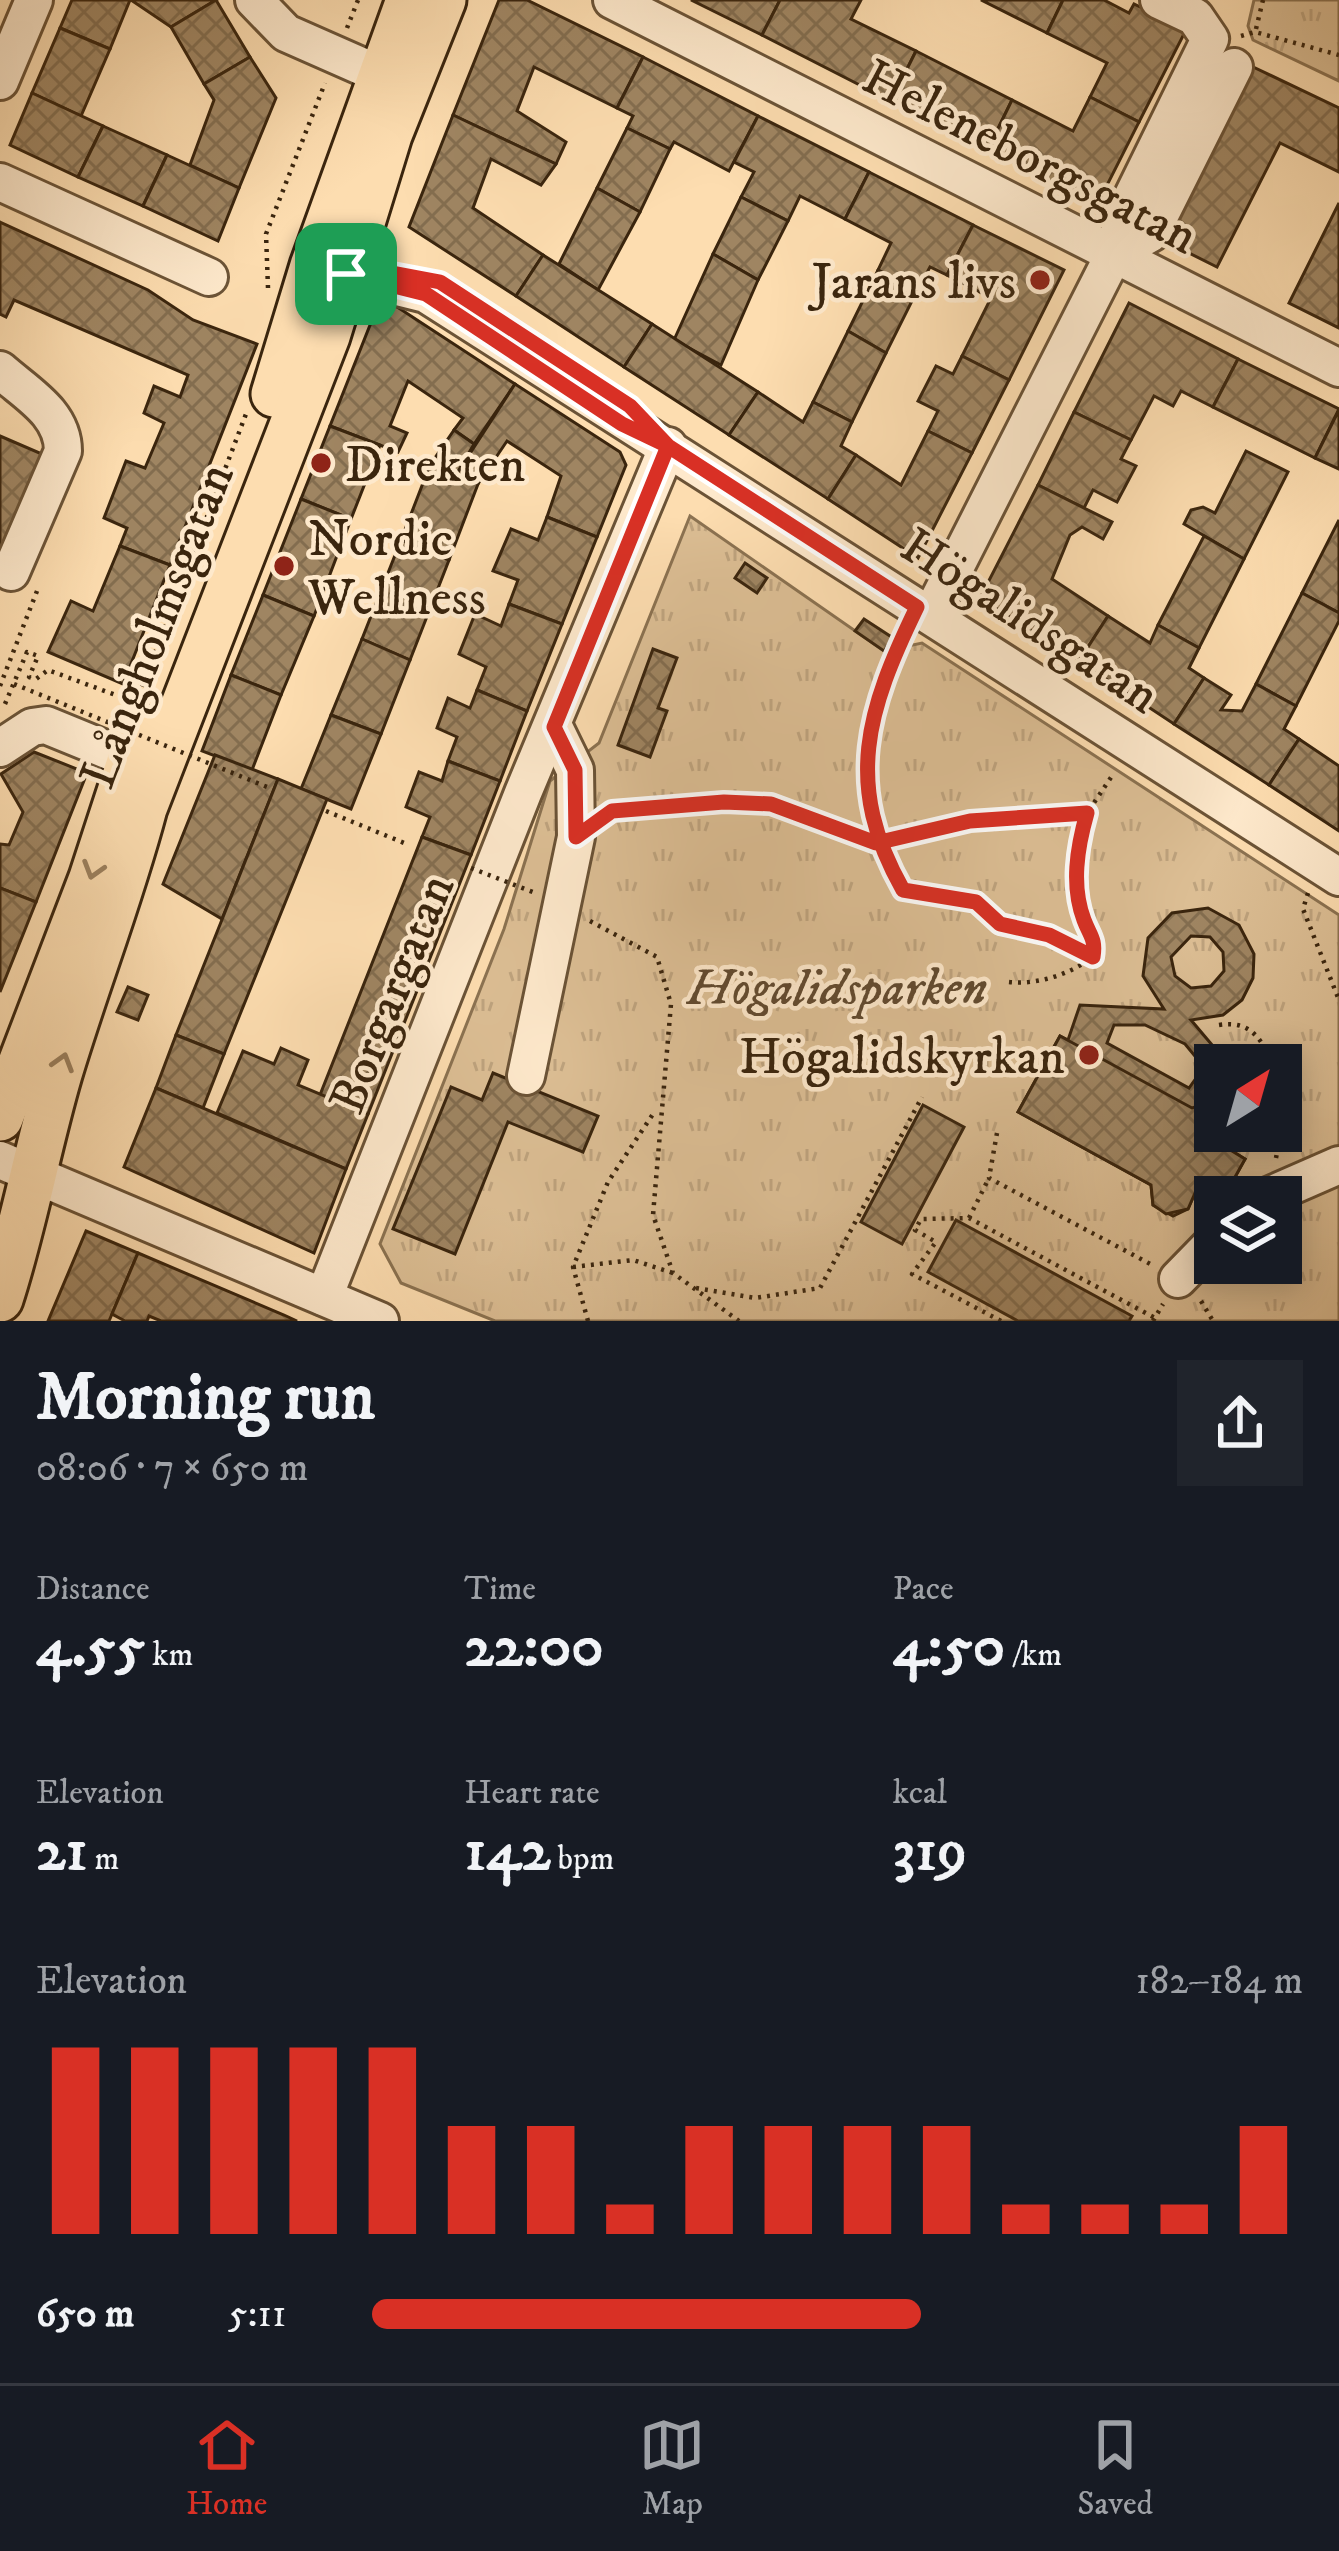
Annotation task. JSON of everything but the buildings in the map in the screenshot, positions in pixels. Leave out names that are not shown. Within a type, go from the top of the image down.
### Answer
[{"type":"main road","name":"Långholmsgatan","points":[[329,270],[344,60],[410,0]]},
{"type":"main road","name":"Långholmsgatan","points":[[0,1118],[287,362],[389,136],[443,0]]},
{"type":"main road","name":"Långholmsgatan","points":[[0,1299],[18,1168],[62,1064],[130,870],[134,761]]},
{"type":"street","points":[[0,81],[34,0]]},
{"type":"street","points":[[254,0],[274,23],[344,60]]},
{"type":"street","name":"Heleneborgsgatan","points":[[612,0],[1339,368]]},
{"type":"street","points":[[924,611],[1114,254],[1123,216],[1222,53],[1195,16],[1159,0]]},
{"type":"street","points":[[0,182],[209,278]]},
{"type":"street","name":"Högalidsgatan","points":[[329,270],[426,294],[622,424],[668,446],[1327,869]]},
{"type":"street","points":[[0,370],[57,419],[63,436],[63,452],[11,572]]},
{"type":"street","name":"Borgargatan","points":[[324,1298],[668,446]]},
{"type":"street","points":[[0,748],[32,727],[46,725],[134,761]]},
{"type":"street","points":[[526,1076],[551,898],[576,837],[575,770],[554,727]]},
{"type":"street","points":[[1298,1176],[1339,1165]]},
{"type":"street","points":[[18,1168],[380,1321]]},
{"type":"street","points":[[1178,1279],[1194,1263]]},
{"type":"path","points":[[269,297],[266,234],[344,60],[358,0]]},
{"type":"path","points":[[1263,0],[1256,32],[1339,56]]},
{"type":"path","points":[[134,761],[251,401]]},
{"type":"path","points":[[924,611],[872,716],[867,750],[876,843],[903,890],[976,902],[1000,924],[1049,935],[1093,957]]},
{"type":"path","points":[[0,707],[27,652],[38,656],[29,677],[36,679],[48,670],[123,698]]},
{"type":"path","points":[[0,678],[272,789]]},
{"type":"path","points":[[1009,982],[1028,984],[1078,968],[1093,957],[1096,940],[1084,919],[1075,854],[1087,813],[1115,771]]},
{"type":"path","points":[[576,837],[612,811],[724,802],[771,804],[876,843],[970,821],[1087,813]]},
{"type":"path","points":[[326,811],[409,844]]},
{"type":"path","points":[[471,868],[551,898],[657,957],[671,1004],[658,1107],[652,1215],[674,1273]]},
{"type":"path","points":[[1327,869],[1303,909],[1339,1000]]},
{"type":"path","points":[[1220,1025],[1244,1025],[1262,1044]]},
{"type":"path","points":[[692,1288],[755,1298],[820,1288],[922,1096]]},
{"type":"path","points":[[588,1321],[573,1267],[608,1182],[658,1107]]},
{"type":"path","points":[[969,1218],[988,1178],[997,1133]]},
{"type":"path","points":[[988,1178],[1178,1279],[1210,1311],[1213,1321]]},
{"type":"path","points":[[1001,1321],[912,1274],[936,1242],[914,1230],[921,1219],[969,1218],[1155,1318]]},
{"type":"path","points":[[573,1267],[633,1261],[674,1273],[739,1321]]},
{"type":"green space","points":[[1254,0],[1339,0],[1339,81],[1253,40],[1248,26]]},
{"type":"green space","name":"Högalidsparken","points":[[690,516],[884,651],[922,643],[1339,915],[1339,1321],[495,1321],[401,1283],[380,1244],[504,929],[550,781],[599,743]]},
{"type":"place","name":"Jarans livs","points":[[1040,280]]},
{"type":"place","name":"Direkten","points":[[321,463]]},
{"type":"place","name":"Nordic Wellness","points":[[284,566]]},
{"type":"place","name":"Högalidskyrkan","points":[[1089,1055]]},
{"type":"route","points":[[346,274],[387,272],[440,282],[630,406],[668,446],[917,607],[888,667],[872,716],[867,750],[876,843],[903,890],[976,902],[1000,924],[1049,935],[1093,957],[1096,940],[1084,919],[1075,854],[1087,813],[970,821],[876,843],[771,804],[724,802],[612,811],[576,837],[575,770],[554,727],[668,446],[622,424],[426,294],[346,274]]}]
